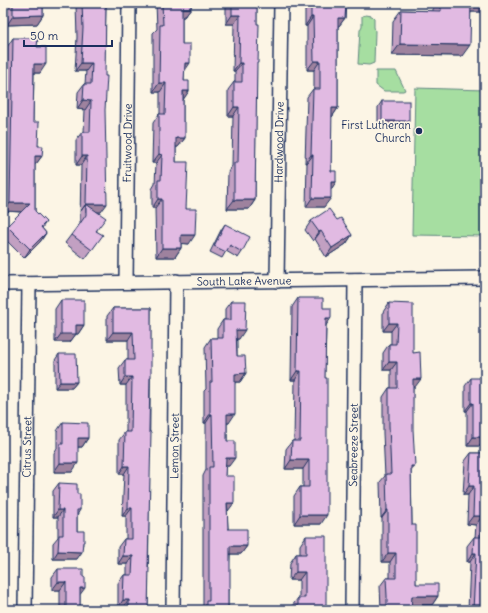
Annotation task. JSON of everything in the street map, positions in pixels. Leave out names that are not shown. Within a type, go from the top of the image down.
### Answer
[{"type":"street","name":"Fruitwood Drive","points":[[126,282],[129,3]]},
{"type":"street","name":"Hardwood Drive","points":[[277,281],[281,3]]},
{"type":"street","name":"South Lake Avenue","points":[[3,284],[485,278]]},
{"type":"street","name":"Seabreeze Street","points":[[352,610],[355,280]]},
{"type":"street","name":"Lemon Street","points":[[173,610],[176,282]]},
{"type":"street","name":"Citrus Street","points":[[26,610],[29,284]]},
{"type":"green space","points":[[366,15],[374,18],[375,31],[374,63],[369,65],[358,64],[362,16]]},
{"type":"green space","points":[[376,71],[396,71],[405,90],[384,91],[376,85]]},
{"type":"green space","points":[[415,88],[485,90],[485,236],[412,235]]},
{"type":"building","points":[[13,3],[43,3],[43,15],[13,16]]},
{"type":"building","points":[[82,3],[106,3],[105,76],[107,76],[105,110],[107,204],[86,204],[87,156],[82,156],[82,132],[90,132],[91,101],[83,100],[84,84],[91,84],[92,63],[81,63],[83,28]]},
{"type":"building","points":[[162,3],[191,3],[191,8],[182,8],[182,44],[190,44],[190,63],[185,63],[184,81],[189,81],[189,91],[183,91],[183,122],[185,122],[185,138],[176,138],[176,162],[188,162],[186,209],[196,209],[195,235],[181,235],[181,248],[162,248],[162,199],[158,199],[158,180],[161,180],[162,155],[159,154],[159,114],[165,114],[166,83],[159,83],[160,25],[163,25]]},
{"type":"building","points":[[232,3],[257,3],[257,24],[259,24],[255,200],[234,200],[234,163],[238,163],[239,107],[234,107],[234,82],[242,82],[242,63],[239,63],[240,15],[232,15]]},
{"type":"building","points":[[311,3],[346,3],[345,18],[338,18],[338,108],[332,108],[331,171],[336,171],[336,182],[331,182],[331,198],[312,198],[313,155],[311,155],[313,89],[320,89],[320,61],[314,61],[313,17],[311,17]]},
{"type":"building","points":[[441,3],[471,3],[470,45],[400,44],[401,10],[441,11]]},
{"type":"building","points":[[13,38],[38,38],[37,47],[46,47],[46,64],[34,64],[33,122],[39,122],[38,146],[43,146],[42,156],[35,156],[35,211],[46,222],[41,227],[46,233],[30,249],[7,226],[30,203],[10,203]]},
{"type":"building","points":[[382,101],[409,101],[409,121],[382,121]]},
{"type":"building","points":[[86,204],[106,218],[96,231],[103,235],[92,250],[72,235],[86,215]]},
{"type":"building","points":[[329,209],[337,220],[341,218],[352,235],[332,248],[321,231],[319,232],[311,221]]},
{"type":"building","points":[[225,224],[250,237],[242,252],[230,245],[226,252],[214,246]]},
{"type":"building","points":[[298,298],[323,298],[323,308],[331,308],[331,318],[326,318],[325,378],[327,378],[327,515],[300,515],[300,487],[309,487],[309,460],[291,460],[292,441],[300,441],[301,371],[297,371]]},
{"type":"building","points":[[61,300],[84,300],[84,325],[76,325],[76,334],[61,334]]},
{"type":"building","points":[[3,301],[4,346],[3,372]]},
{"type":"building","points":[[231,301],[246,301],[245,330],[236,330],[237,356],[245,356],[246,373],[235,374],[235,414],[227,414],[227,441],[235,441],[235,458],[226,458],[225,476],[234,476],[234,503],[227,503],[228,529],[247,529],[247,546],[230,546],[230,589],[228,589],[228,610],[206,610],[206,601],[209,601],[209,467],[213,467],[212,414],[210,414],[210,382],[212,382],[211,338],[223,338],[223,320],[231,320]]},
{"type":"building","points":[[389,303],[413,304],[413,353],[420,352],[421,379],[413,379],[415,466],[411,466],[412,525],[416,525],[416,584],[438,584],[438,596],[412,596],[411,610],[387,610],[386,578],[396,578],[396,553],[388,553],[386,474],[391,474],[389,388],[397,388],[397,362],[389,362],[389,344],[396,344],[397,323],[389,323]]},
{"type":"building","points":[[113,308],[151,308],[149,432],[151,432],[148,610],[129,610],[129,600],[123,600],[124,575],[132,575],[133,556],[123,556],[124,539],[132,539],[132,508],[128,508],[129,466],[124,466],[125,432],[131,432],[132,377],[125,377],[125,360],[134,360],[133,332],[113,332]]},
{"type":"building","points":[[59,354],[76,354],[77,382],[60,382]]},
{"type":"building","points":[[471,378],[485,378],[485,437],[473,437]]},
{"type":"building","points":[[63,422],[88,423],[88,438],[78,438],[78,463],[60,463],[60,444],[63,444]]},
{"type":"building","points":[[471,453],[485,453],[485,610],[473,610],[476,553],[473,553],[474,537],[481,537],[482,516],[473,516],[474,486],[469,486]]},
{"type":"building","points":[[59,483],[77,484],[77,494],[80,494],[80,510],[77,510],[77,531],[84,531],[82,552],[58,551],[59,535],[63,535],[63,510],[58,510]]},
{"type":"building","points":[[306,536],[326,536],[326,610],[298,610],[298,598],[305,598],[305,572],[296,572],[296,554],[306,554]]},
{"type":"building","points":[[58,569],[83,569],[85,588],[80,588],[80,610],[66,610],[66,582],[58,582]]},
{"type":"place","name":"First Lutheran Church","points":[[419,131]]}]
